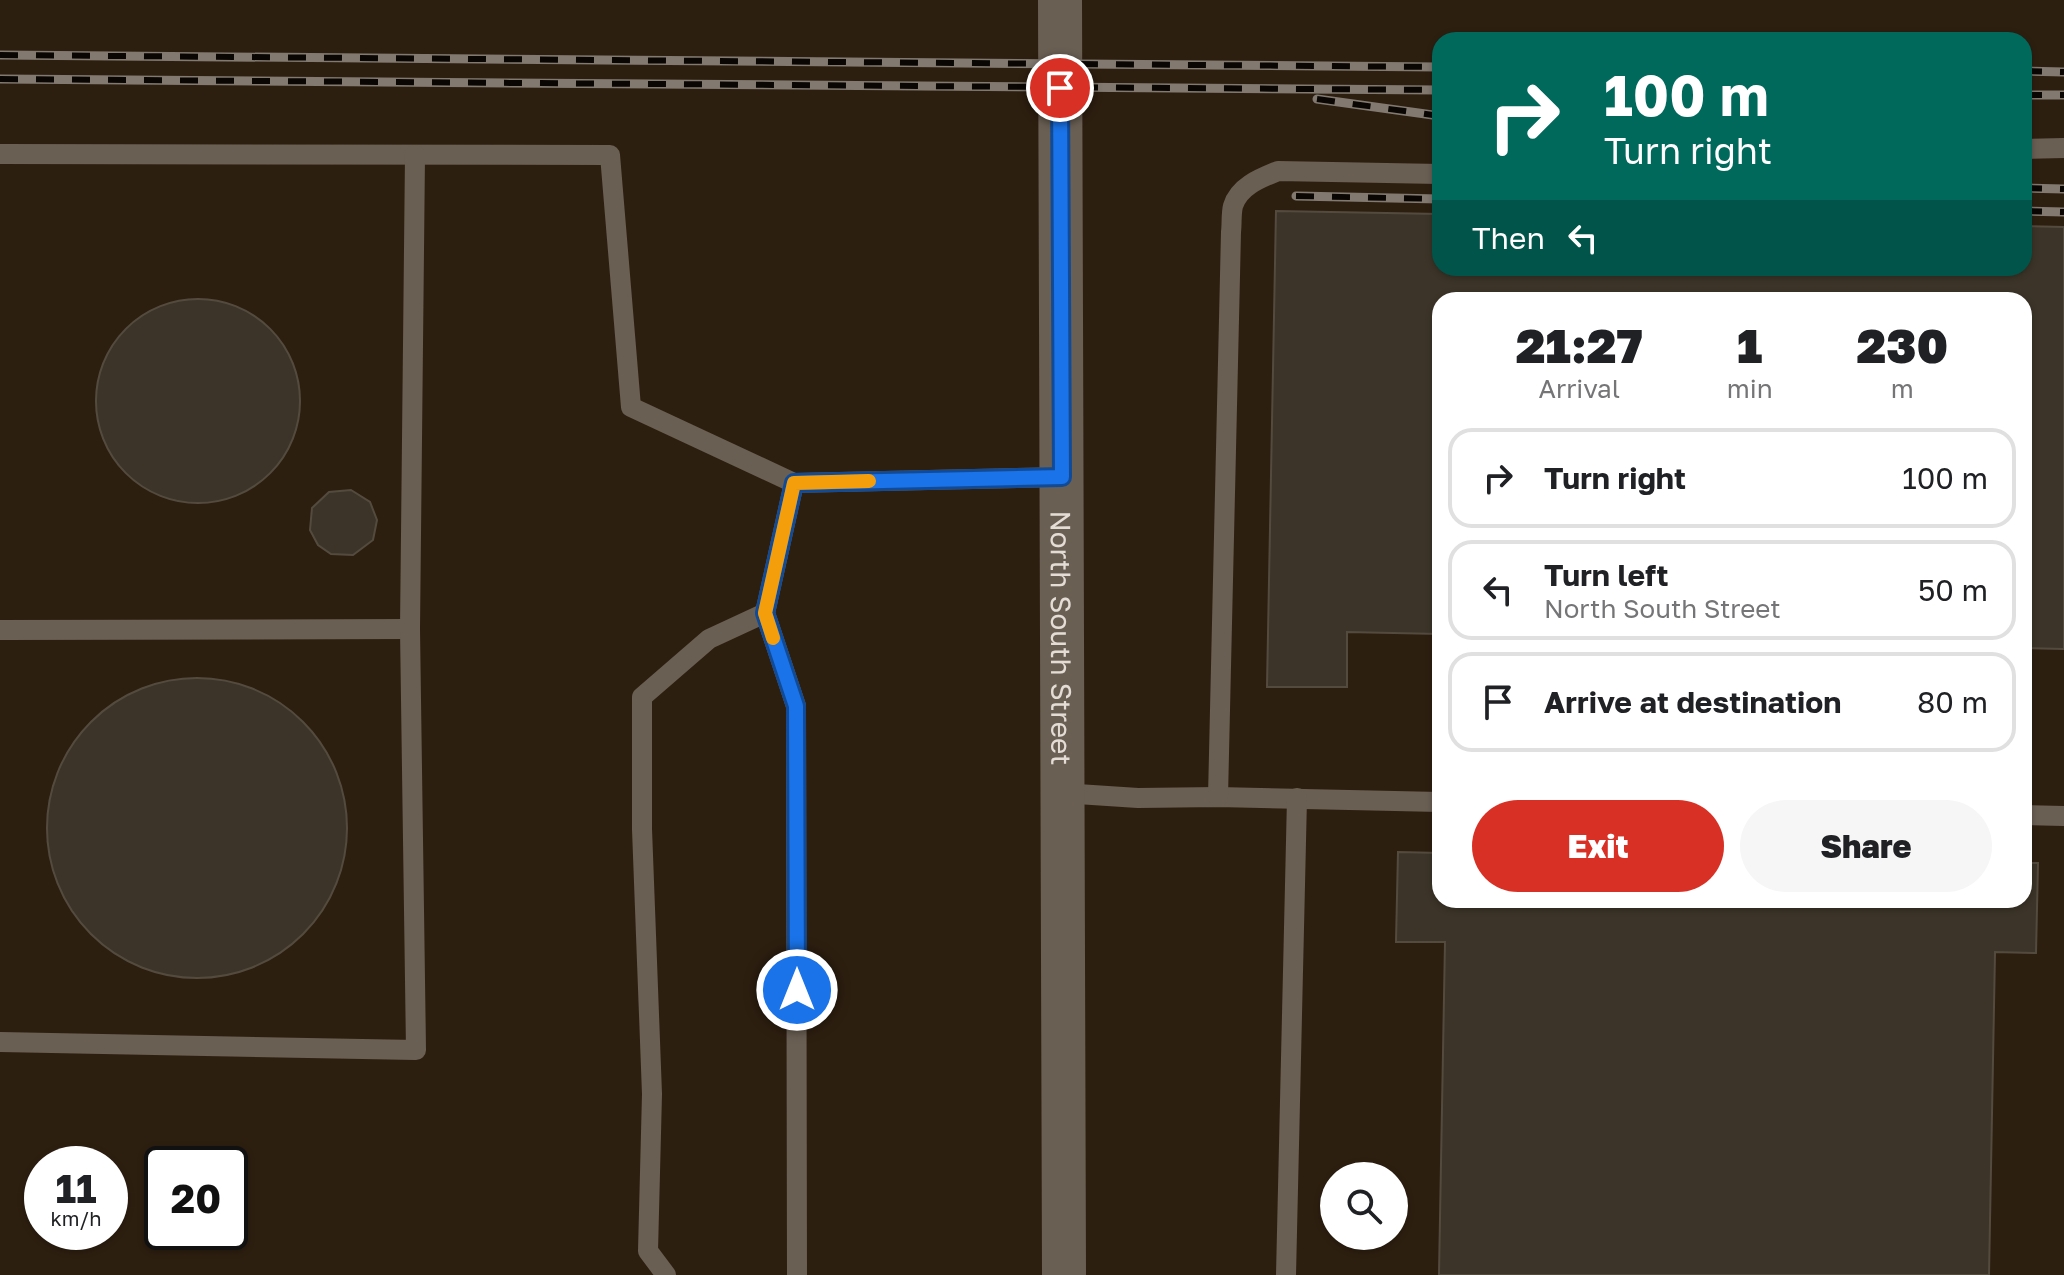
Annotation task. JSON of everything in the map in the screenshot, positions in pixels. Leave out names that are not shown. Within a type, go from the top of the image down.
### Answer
[{"type":"street","name":"North South Street","points":[[1060,0],[1064,1275]]},
{"type":"lane","points":[[2032,149],[2064,148]]},
{"type":"lane","points":[[0,154],[610,155],[631,407],[794,483],[1062,477]]},
{"type":"lane","points":[[0,1042],[416,1050],[410,629],[415,155]]},
{"type":"lane","points":[[1218,797],[1233,205],[1255,181],[1278,171],[1432,174]]},
{"type":"lane","points":[[794,483],[765,613],[796,706],[797,1275]]},
{"type":"lane","points":[[666,1275],[648,1251],[652,1094],[642,829],[642,697],[709,639],[765,613]]},
{"type":"lane","points":[[0,630],[410,629]]},
{"type":"lane","points":[[1062,793],[1138,798],[1432,802]]},
{"type":"lane","points":[[1286,1275],[1297,798]]},
{"type":"lane","points":[[2032,815],[2064,816]]},
{"type":"shaded area","points":[[0,0],[2064,0],[2064,1275],[0,1275]]},
{"type":"building","points":[[1276,211],[1432,214],[1432,276],[2032,276],[2032,226],[2064,227],[2064,649],[2032,648],[2032,292],[1432,292],[1432,634],[1347,632],[1347,687],[1267,687]]},
{"type":"building","points":[[198,299],[237,307],[270,329],[292,362],[300,401],[292,440],[270,473],[237,495],[198,503],[159,495],[126,473],[104,440],[96,401],[104,362],[126,329],[159,307]]},
{"type":"building","points":[[351,490],[370,502],[377,520],[373,540],[353,555],[331,554],[318,545],[310,530],[312,508],[329,492]]},
{"type":"building","points":[[197,678],[226,681],[254,690],[280,703],[303,722],[322,745],[335,771],[344,799],[347,828],[344,857],[335,885],[322,911],[303,934],[280,953],[254,966],[226,975],[197,978],[168,975],[140,966],[114,953],[91,934],[72,911],[59,885],[50,857],[47,828],[50,799],[59,771],[72,745],[91,722],[114,703],[140,690],[168,681]]},
{"type":"building","points":[[1398,852],[1432,853],[1432,908],[2032,908],[2032,863],[2038,863],[2036,953],[1995,952],[1989,1275],[1439,1275],[1445,942],[1396,942]]},
{"type":"railway","points":[[0,55],[1432,67]]},
{"type":"railway","points":[[2032,71],[2064,72]]},
{"type":"railway","points":[[0,79],[1432,90]]},
{"type":"railway","points":[[2032,95],[2064,95]]},
{"type":"railway","points":[[1317,99],[1432,115]]},
{"type":"railway","points":[[2032,188],[2064,189]]},
{"type":"railway","points":[[1296,196],[1432,199]]},
{"type":"railway","points":[[2032,211],[2064,212]]},
{"type":"slow traffic","points":[[773,638],[765,613],[794,483],[869,481]]},
{"type":"route","points":[[797,990],[796,706],[765,613],[794,483],[1062,477],[1060,88]]}]
